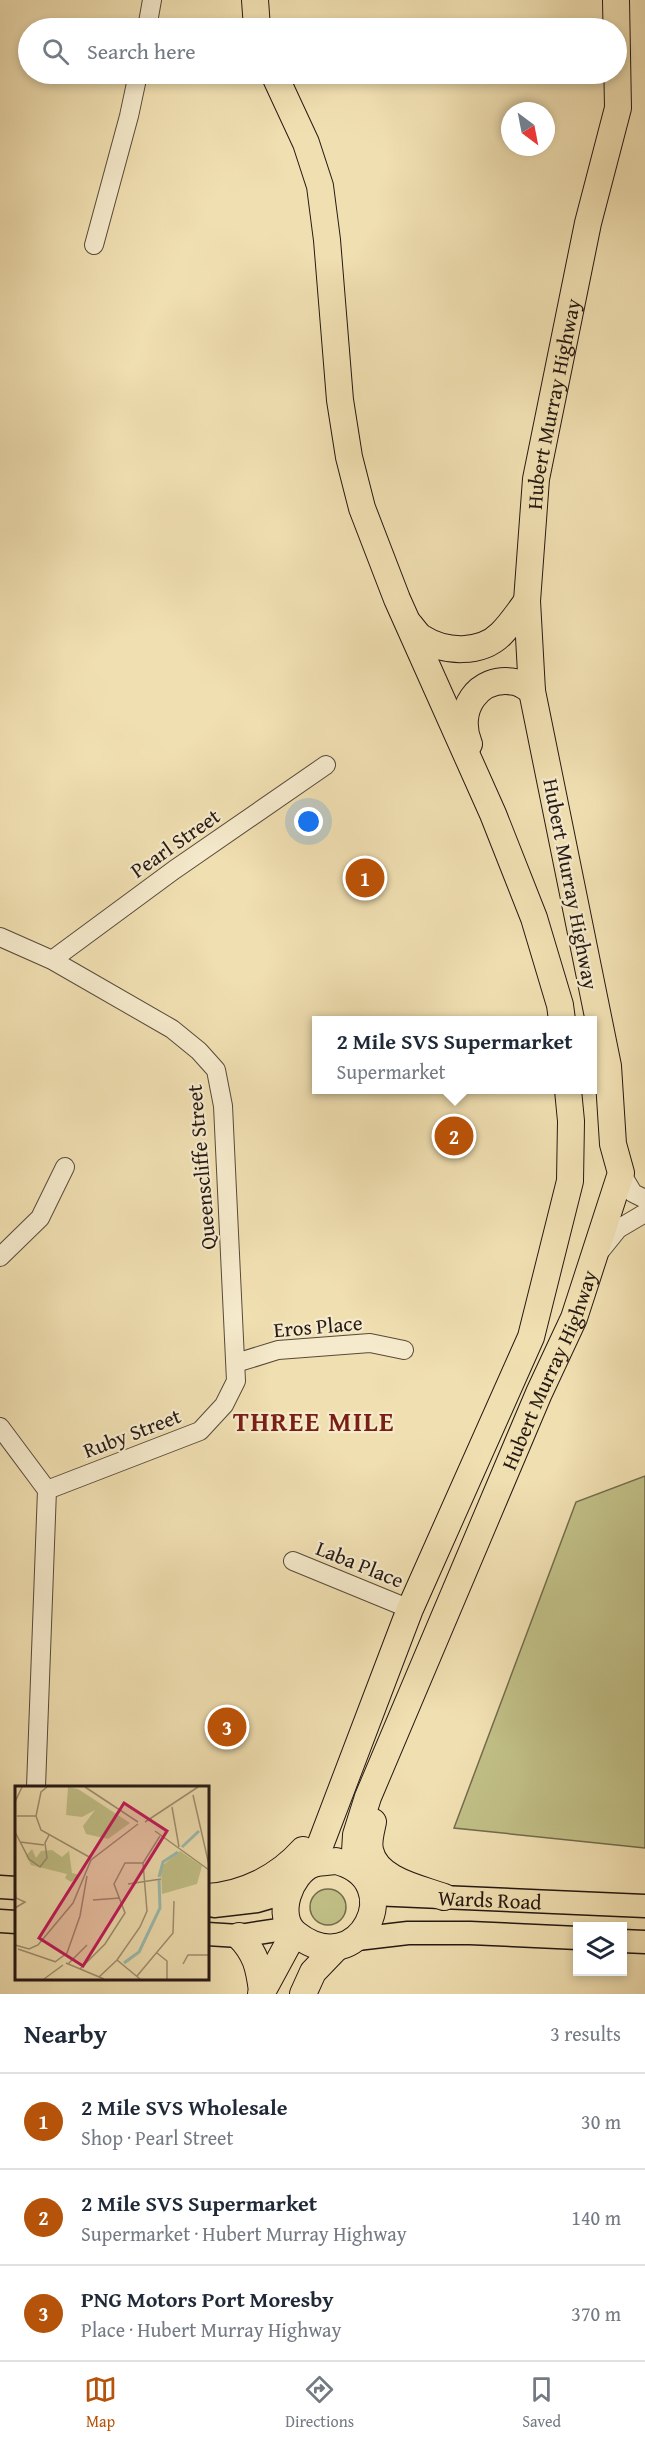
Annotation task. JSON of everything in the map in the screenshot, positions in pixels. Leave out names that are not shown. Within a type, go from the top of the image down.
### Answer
[{"type":"highway","points":[[255,0],[256,18]]},
{"type":"highway","name":"Hubert Murray Highway","points":[[616,0],[616,18]]},
{"type":"highway","name":"Hubert Murray Highway","points":[[279,84],[306,143],[320,186],[327,240],[340,399],[349,457],[362,508],[407,622],[493,814],[534,918],[558,996],[561,1016]]},
{"type":"highway","name":"Hubert Murray Highway","points":[[354,1868],[356,1835],[368,1797],[534,1404],[574,1318],[621,1173],[613,1143],[608,1066],[532,691],[527,601],[536,479],[588,223],[618,108],[618,84]]},
{"type":"highway","points":[[407,622],[422,638],[462,650],[483,646],[500,635],[527,601]]},
{"type":"highway","points":[[493,814],[490,790],[466,735],[465,718],[470,700],[483,688],[495,683],[517,682],[532,691]]},
{"type":"highway","name":"Hubert Murray Highway","points":[[314,1864],[410,1609],[531,1337],[570,1181],[571,1121],[568,1094]]},
{"type":"highway","points":[[393,1734],[392,1751],[378,1795],[370,1834],[370,1851],[379,1869],[402,1882],[444,1897]]},
{"type":"highway","points":[[208,1898],[226,1896],[262,1882],[286,1867],[313,1838],[338,1799]]},
{"type":"highway","points":[[262,1993],[292,1930],[286,1905],[288,1892],[294,1880],[302,1871],[314,1864],[336,1861],[354,1868],[362,1875],[372,1894],[373,1907],[370,1921],[313,1972],[303,1994]]},
{"type":"highway","points":[[292,1930],[313,1944],[347,1943]]},
{"type":"highway","points":[[239,1936],[252,1949],[259,1964],[262,1993]]},
{"type":"main road","points":[[0,1887],[15,1888]]},
{"type":"main road","points":[[208,1906],[257,1901],[288,1892]]},
{"type":"main road","name":"Wards Road","points":[[372,1894],[645,1906]]},
{"type":"main road","points":[[0,1921],[15,1923]]},
{"type":"main road","points":[[208,1934],[239,1936],[292,1930]]},
{"type":"main road","name":"Wards Road","points":[[347,1943],[408,1933],[573,1938]]},
{"type":"main road","points":[[627,1941],[645,1942]]},
{"type":"street","points":[[149,18],[152,0]]},
{"type":"street","points":[[94,245],[136,84]]},
{"type":"street","name":"Pearl Street","points":[[52,960],[174,870],[326,765]]},
{"type":"street","name":"Queenscliffe Street","points":[[0,937],[52,960],[172,1029],[199,1051],[216,1070],[223,1106],[236,1363],[236,1381],[224,1405]]},
{"type":"street","points":[[0,1257],[40,1218],[65,1167]]},
{"type":"street","points":[[621,1173],[633,1193],[645,1198]]},
{"type":"street","points":[[591,1266],[618,1229],[645,1213]]},
{"type":"street","name":"Eros Place","points":[[236,1363],[278,1350],[370,1343],[404,1350]]},
{"type":"street","name":"Ruby Street","points":[[47,1490],[200,1431],[224,1405]]},
{"type":"street","points":[[0,1427],[47,1490],[36,1786]]},
{"type":"street","name":"Laba Place","points":[[293,1562],[410,1609]]},
{"type":"shaded area","points":[[645,1476],[645,1848],[454,1828],[576,1502]]},
{"type":"shaded area","points":[[328,1889],[341,1894],[346,1907],[341,1920],[328,1925],[315,1920],[310,1907],[315,1894]]},
{"type":"place","name":"2 Mile SVS Wholesale","points":[[365,878]]},
{"type":"place","name":"2 Mile SVS Supermarket","points":[[454,1136]]},
{"type":"place","name":"PNG Motors Port Moresby","points":[[227,1727]]},
{"type":"district","name":"THREE MILE","points":[[314,1421]]}]
